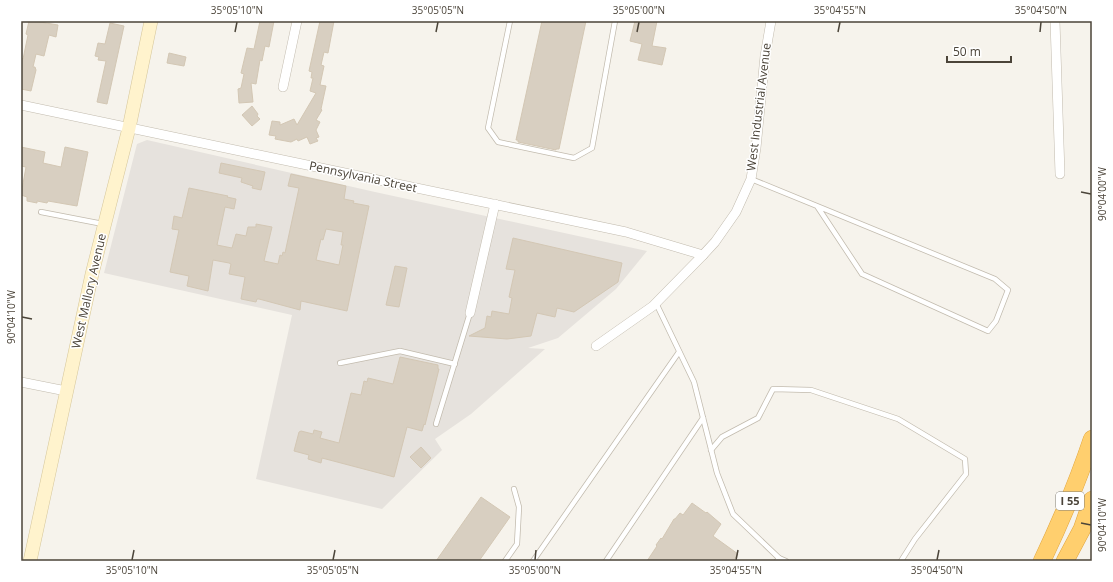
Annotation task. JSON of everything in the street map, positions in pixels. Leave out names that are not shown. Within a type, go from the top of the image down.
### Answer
[{"type":"highway","name":"I 55","points":[[1042,561],[1062,519],[1081,473],[1092,439]]},
{"type":"highway","name":"I 55","points":[[1065,561],[1082,529],[1092,500]]},
{"type":"main road","name":"West Mallory Avenue","points":[[30,561],[92,274],[128,128],[151,21]]},
{"type":"street","points":[[283,87],[297,21]]},
{"type":"street","name":"West Industrial Avenue","points":[[596,346],[656,303],[715,242],[736,212],[750,179],[756,148],[765,56],[771,21]]},
{"type":"street","points":[[1055,21],[1060,174]]},
{"type":"street","name":"Pennsylvania Street","points":[[21,105],[626,232],[703,255]]},
{"type":"street","points":[[470,313],[495,204]]},
{"type":"street","points":[[21,382],[66,391]]},
{"type":"lane","points":[[510,21],[488,128],[498,142],[574,158],[592,148],[615,21]]},
{"type":"lane","points":[[750,179],[817,206],[995,279],[1008,290],[996,321],[988,331],[862,274],[817,206]]},
{"type":"lane","points":[[41,212],[104,224]]},
{"type":"lane","points":[[656,303],[694,382],[717,473],[733,514],[778,560],[786,561]]},
{"type":"lane","points":[[436,424],[470,313]]},
{"type":"lane","points":[[340,363],[400,352],[455,364]]},
{"type":"lane","points":[[533,561],[679,352]]},
{"type":"lane","points":[[711,450],[722,437],[758,418],[773,389],[811,390],[898,419],[965,459],[966,474],[915,539],[901,561]]},
{"type":"lane","points":[[606,561],[703,418]]},
{"type":"lane","points":[[505,561],[516,544],[520,507],[514,489]]},
{"type":"shaded area","points":[[147,140],[375,192],[647,251],[616,289],[558,338],[528,348],[545,349],[471,414],[435,439],[442,450],[382,509],[256,479],[292,315],[104,273],[137,144]]},
{"type":"building","points":[[29,21],[58,25],[56,37],[49,35],[44,56],[36,54],[33,67],[35,67],[36,70],[31,91],[21,89],[21,58],[23,59]]},
{"type":"building","points":[[260,21],[274,21],[269,47],[265,46],[262,61],[260,60],[256,84],[251,83],[253,102],[239,103],[238,89],[241,88],[244,74],[241,73],[247,48],[254,49]]},
{"type":"building","points":[[320,21],[334,21],[328,53],[324,52],[321,65],[324,66],[320,85],[326,86],[322,110],[316,120],[320,122],[316,130],[319,137],[316,138],[318,141],[310,144],[307,137],[291,142],[275,139],[276,136],[269,135],[272,121],[280,122],[280,125],[294,119],[297,125],[316,93],[310,91],[313,78],[311,78],[312,72],[309,71]]},
{"type":"building","points":[[542,21],[586,21],[559,149],[556,150],[518,142],[518,140],[516,140]]},
{"type":"building","points":[[635,21],[657,21],[652,46],[666,48],[662,65],[638,60],[642,44],[630,41]]},
{"type":"building","points":[[110,23],[124,26],[107,104],[97,102],[106,61],[98,60],[99,57],[95,56],[98,43],[105,44]]},
{"type":"building","points":[[169,53],[186,57],[184,66],[167,63]]},
{"type":"building","points":[[252,106],[260,119],[252,126],[242,115]]},
{"type":"building","points":[[21,147],[45,152],[43,163],[61,167],[65,147],[88,152],[77,206],[48,201],[47,203],[37,201],[37,203],[27,201],[27,197],[21,195],[26,167],[21,166]]},
{"type":"building","points":[[221,163],[265,172],[261,190],[252,188],[253,186],[241,182],[242,178],[219,173]]},
{"type":"building","points":[[291,174],[346,186],[344,199],[354,201],[353,203],[369,206],[347,311],[301,301],[300,310],[259,299],[257,299],[256,302],[241,299],[245,277],[229,274],[231,264],[229,263],[213,260],[208,291],[187,286],[189,276],[170,272],[179,230],[172,229],[174,216],[182,218],[189,188],[236,199],[234,209],[225,207],[217,245],[232,248],[236,234],[246,236],[248,227],[256,227],[256,224],[272,227],[264,261],[278,264],[280,255],[282,256],[283,252],[285,253],[299,188],[288,186]],"holes":[[[326,229],[343,232],[341,245],[343,245],[339,265],[316,260],[321,239],[323,240]]]},
{"type":"building","points":[[513,238],[622,263],[618,282],[574,312],[557,308],[555,317],[537,313],[531,336],[507,339],[469,336],[485,328],[487,316],[491,317],[492,311],[509,314],[512,298],[509,297],[515,270],[506,269]]},
{"type":"building","points":[[395,266],[407,268],[399,307],[386,305]]},
{"type":"building","points":[[400,357],[438,365],[439,369],[425,425],[424,424],[422,431],[407,427],[394,477],[322,458],[321,463],[308,459],[309,455],[294,451],[299,432],[301,431],[313,434],[314,430],[322,432],[320,438],[339,443],[351,393],[361,395],[364,381],[367,382],[368,378],[393,384]]},
{"type":"building","points":[[421,447],[431,458],[421,468],[410,457]]},
{"type":"building","points":[[481,497],[510,517],[479,561],[436,561]]},
{"type":"building","points":[[692,503],[706,513],[707,512],[721,524],[713,536],[738,554],[733,561],[647,561],[674,519],[680,513],[683,515]]}]
